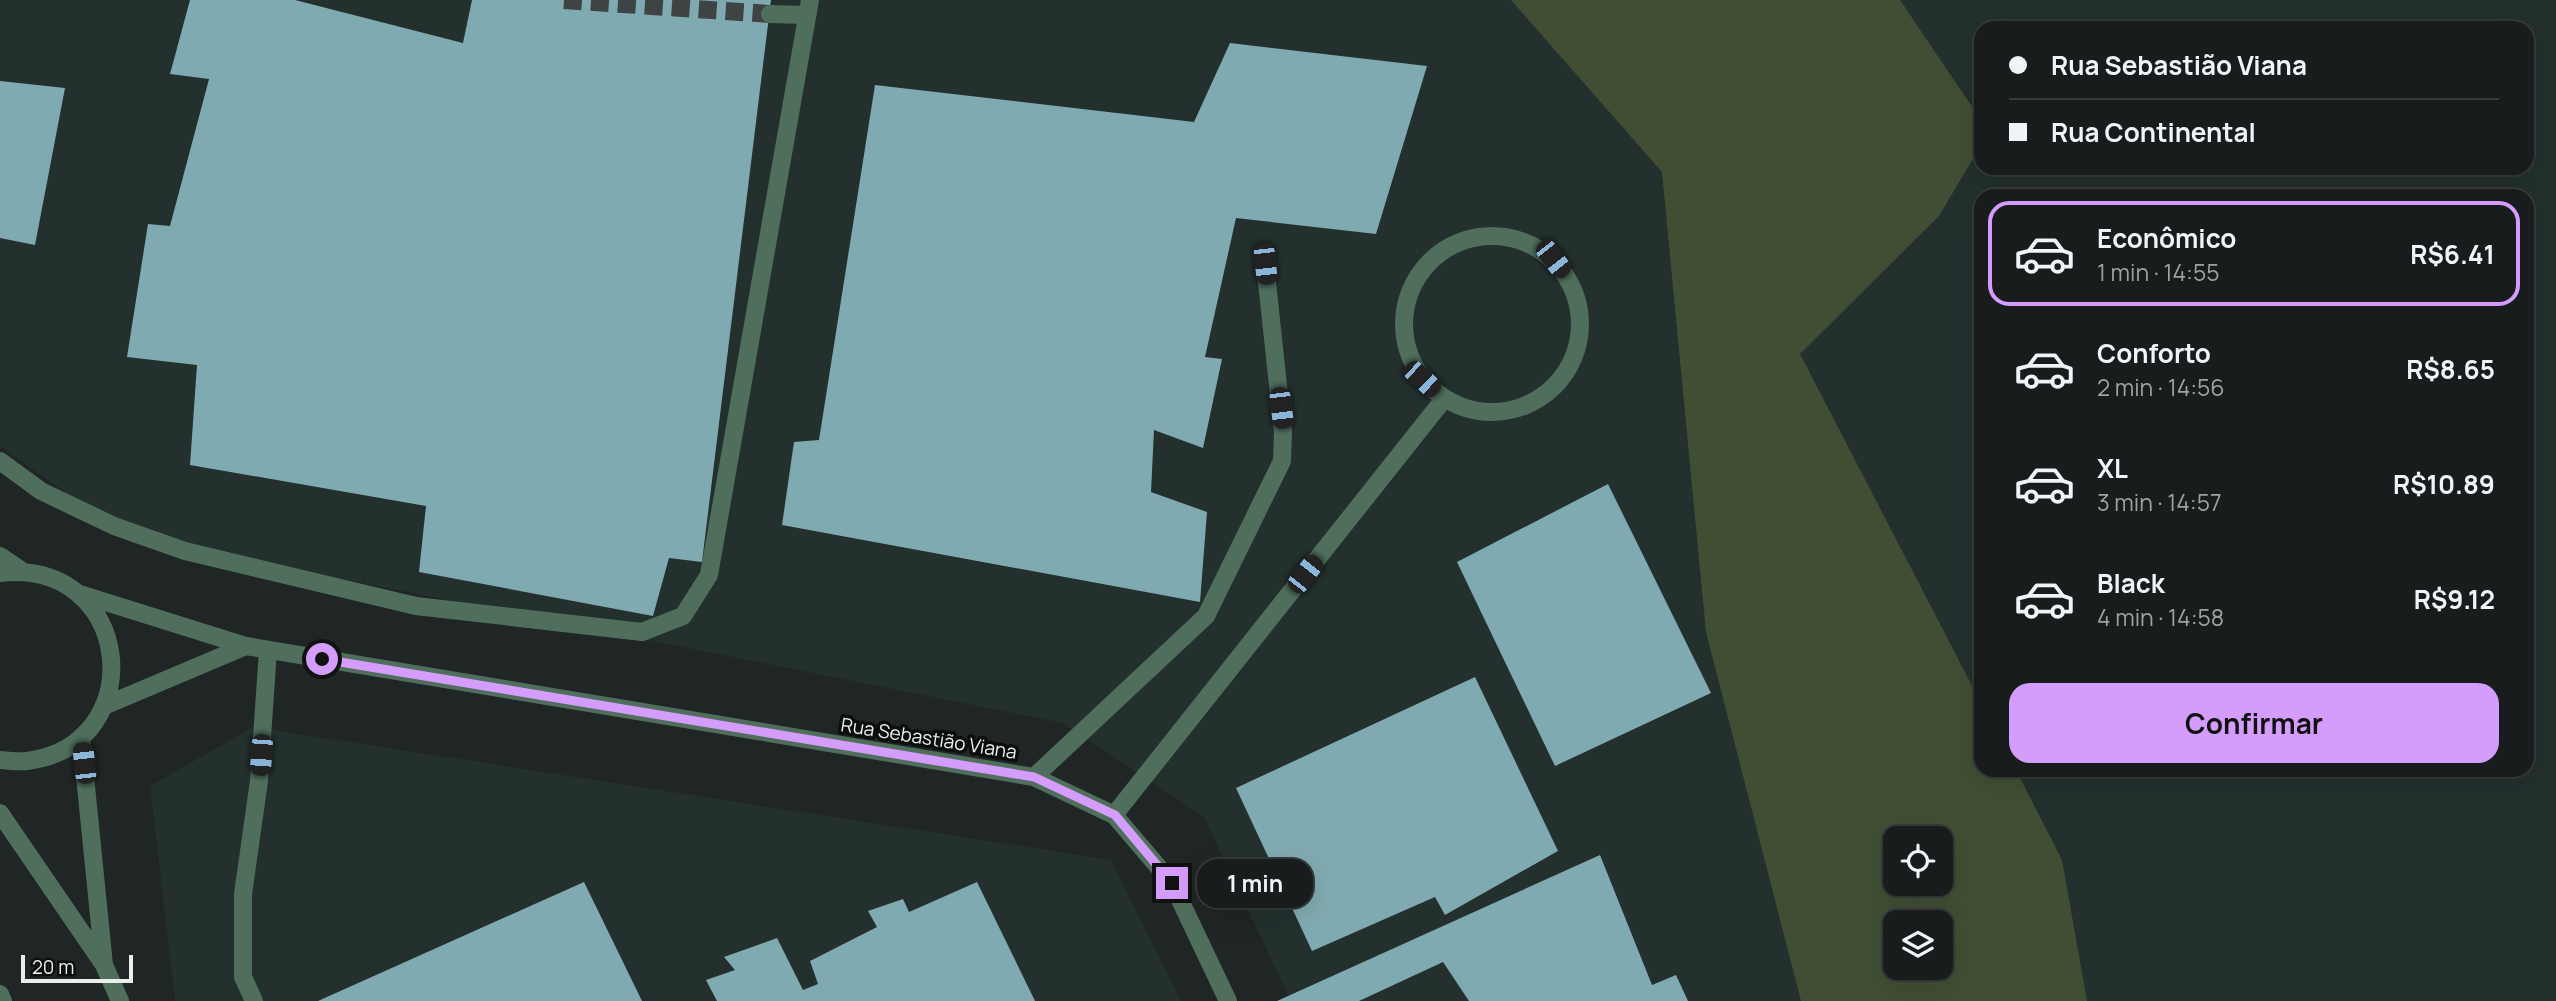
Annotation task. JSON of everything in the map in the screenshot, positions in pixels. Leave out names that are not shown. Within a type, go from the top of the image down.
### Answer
[{"type":"street","points":[[0,461],[41,491],[114,527],[186,551],[416,606],[642,632],[683,616],[709,575],[809,7],[770,14]]},
{"type":"street","points":[[1500,236],[1529,242],[1553,259],[1571,282],[1581,309],[1581,339],[1571,366],[1553,389],[1529,405],[1500,412],[1471,410],[1444,399],[1422,379],[1408,353],[1403,324],[1408,295],[1417,278],[1422,269],[1444,249],[1471,237],[1500,236]]},
{"type":"street","points":[[1034,777],[1206,616],[1282,461],[1283,432],[1265,264]]},
{"type":"street","points":[[1228,1001],[1172,883],[1115,815],[1444,399]]},
{"type":"street","points":[[0,556],[22,570]]},
{"type":"street","points":[[0,573],[22,570],[43,574],[80,594],[99,618],[110,646],[112,677],[104,706],[81,737],[55,754],[26,762],[0,761]]},
{"type":"street","name":"Rua Sebastião Viana","points":[[80,594],[246,646],[1034,777],[1115,815]]},
{"type":"street","points":[[104,706],[246,646]]},
{"type":"street","points":[[254,1001],[243,977],[243,894],[259,781],[268,650]]},
{"type":"street","points":[[81,737],[104,965]]},
{"type":"street","points":[[3,823],[104,965],[120,1001]]},
{"type":"street","points":[[0,994],[4,1001]]},
{"type":"shaded area","points":[[0,0],[2556,0],[2556,1001],[1291,1001],[1204,817],[1063,723],[127,536],[0,446]]},
{"type":"shaded area","points":[[253,727],[1111,860],[1181,1001],[175,1001],[150,786]]},
{"type":"green space","points":[[1511,0],[1900,0],[1974,110],[1974,157],[1939,216],[1800,354],[1974,690],[1974,777],[2020,777],[2062,860],[2087,1001],[1801,1001],[1706,632],[1662,172]]},
{"type":"building","points":[[190,0],[295,0],[463,43],[472,0],[771,0],[702,562],[669,558],[653,616],[419,572],[426,506],[190,465],[197,365],[127,357],[148,224],[170,226],[209,79],[170,74]]},
{"type":"building","points":[[1230,43],[1427,66],[1376,234],[1236,218],[1205,357],[1222,359],[1203,448],[1154,430],[1151,492],[1207,512],[1200,602],[782,525],[794,442],[819,440],[875,85],[1194,122]]},
{"type":"building","points":[[0,81],[65,88],[35,245],[0,238]]},
{"type":"building","points":[[1608,484],[1711,693],[1555,766],[1457,562]]},
{"type":"building","points":[[1475,677],[1558,851],[1445,915],[1435,897],[1312,951],[1236,788]]},
{"type":"building","points":[[1600,855],[1652,985],[1676,975],[1688,1001],[1469,1001],[1443,962],[1359,1001],[1277,1001]]},
{"type":"building","points":[[584,882],[642,1001],[318,1001]]},
{"type":"building","points":[[977,882],[1035,1001],[717,1001],[706,980],[735,970],[724,957],[777,938],[803,990],[818,984],[810,961],[877,927],[868,911],[903,899],[909,912]]},
{"type":"tunnel","points":[[564,0],[770,14]]},
{"type":"route","points":[[322,659],[1034,777],[1115,815],[1172,883]]}]
